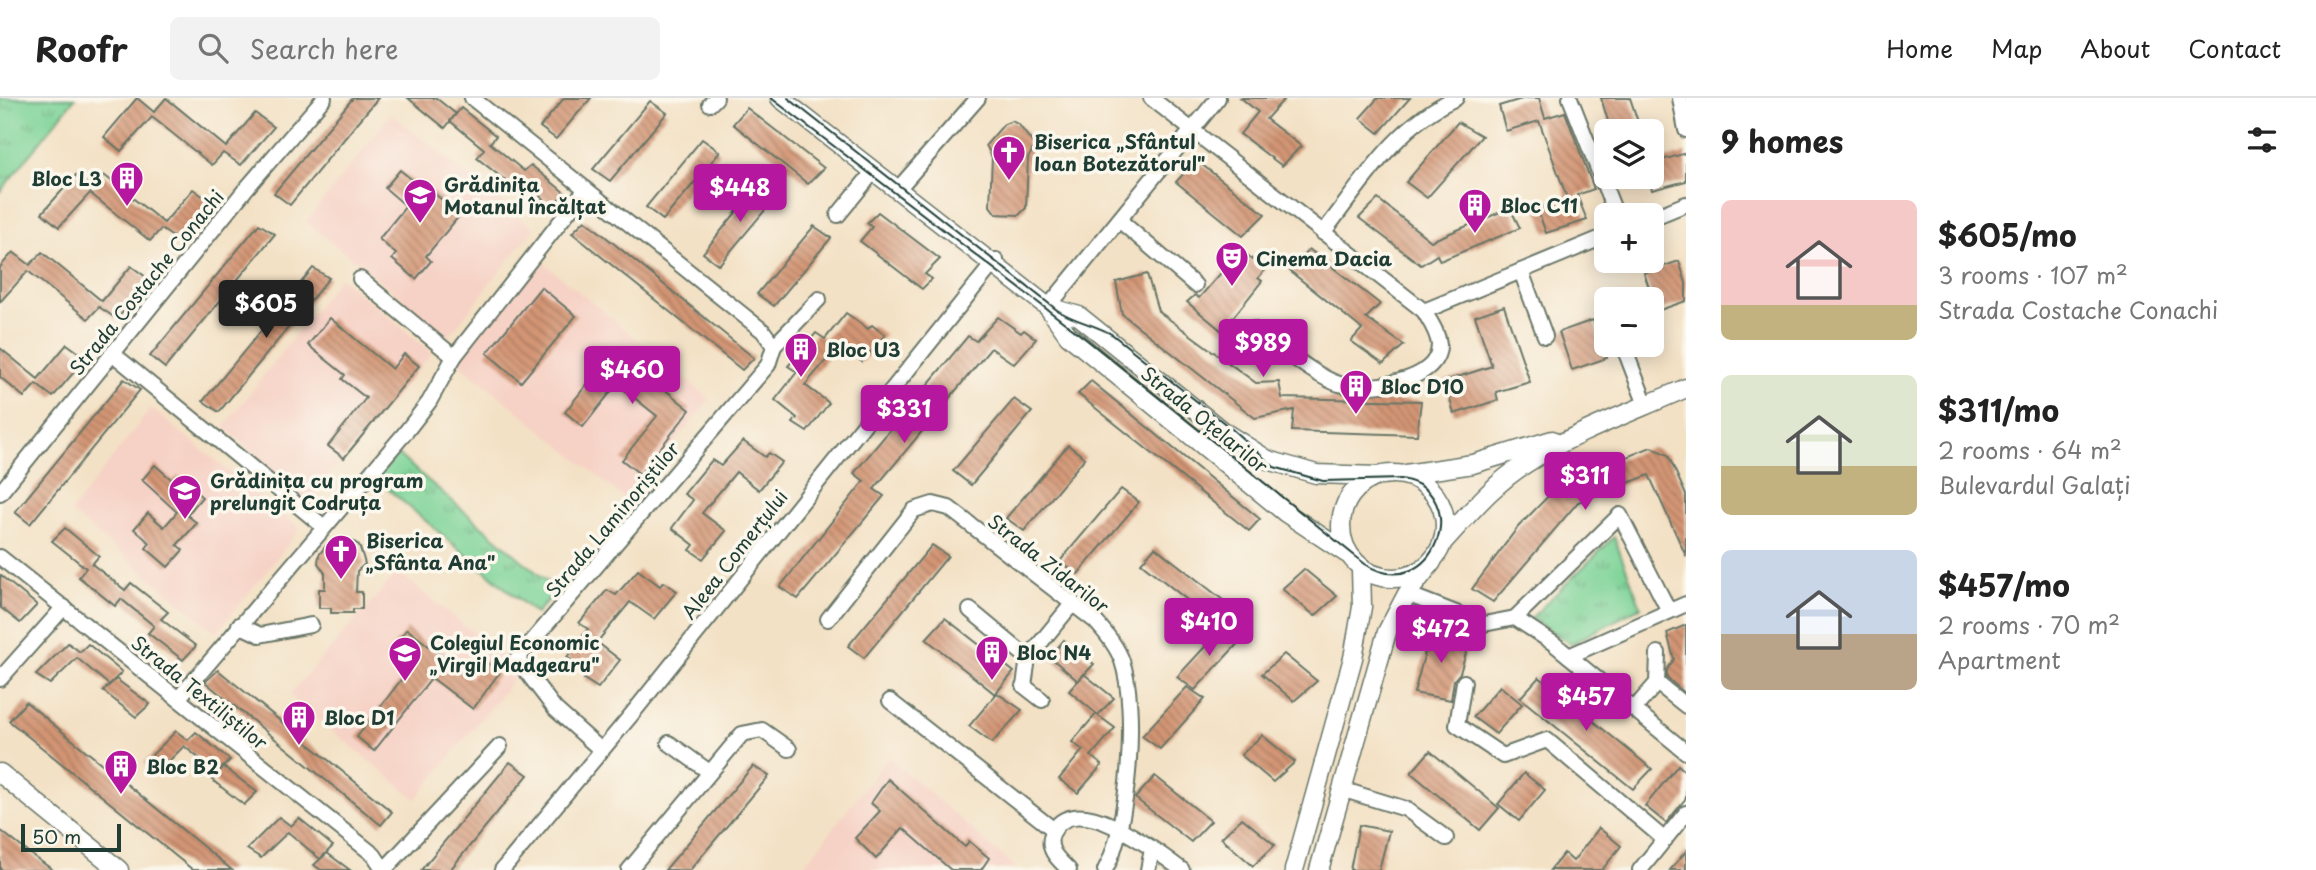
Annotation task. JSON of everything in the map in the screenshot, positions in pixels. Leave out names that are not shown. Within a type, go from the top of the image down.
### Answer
[{"type":"main road","name":"Strada Oțelarilor","points":[[780,98],[995,262],[1048,307],[1068,335],[1286,513],[1346,553]]},
{"type":"main road","name":"Strada Oțelarilor","points":[[1048,307],[1079,316],[1221,430],[1268,460],[1316,474],[1378,476]]},
{"type":"main road","points":[[1432,562],[1420,572],[1390,579],[1361,568],[1346,553],[1340,533],[1341,514],[1349,497],[1361,484],[1378,476],[1473,464],[1582,432],[1686,388]]},
{"type":"main road","points":[[1319,870],[1387,632],[1407,594],[1432,562],[1443,542],[1501,482],[1524,465],[1582,432]]},
{"type":"main road","points":[[1403,474],[1419,481],[1437,499],[1446,524],[1443,542]]},
{"type":"main road","points":[[1294,870],[1353,659],[1362,607],[1361,568]]},
{"type":"main road","points":[[0,773],[120,870]]},
{"type":"street","name":"Strada Costache Conachi","points":[[0,493],[112,353],[324,98]]},
{"type":"street","points":[[472,98],[763,331],[774,346]]},
{"type":"street","points":[[898,190],[978,98]]},
{"type":"street","points":[[1151,98],[1424,311],[1435,328],[1439,346],[1434,361],[1405,381],[1384,385],[1339,384],[1253,329]]},
{"type":"street","points":[[1048,307],[1218,98]]},
{"type":"street","points":[[1323,233],[1381,158],[1418,120],[1456,98]]},
{"type":"street","points":[[1570,98],[1611,203]]},
{"type":"street","points":[[1680,98],[1686,130]]},
{"type":"street","points":[[838,215],[874,171]]},
{"type":"street","points":[[178,699],[405,433],[441,382],[454,357],[586,189]]},
{"type":"street","points":[[1664,213],[1686,204]]},
{"type":"street","points":[[1119,220],[1195,285]]},
{"type":"street","points":[[1424,311],[1594,241]]},
{"type":"street","name":"Aleea Comerțului","points":[[502,870],[995,262]]},
{"type":"street","points":[[1521,271],[1545,336]]},
{"type":"street","points":[[360,279],[454,357]]},
{"type":"street","name":"Strada Laminoriștilor","points":[[601,750],[555,709],[517,659],[768,365],[774,346],[819,299]]},
{"type":"street","points":[[112,353],[324,527]]},
{"type":"street","points":[[1628,357],[1646,405]]},
{"type":"street","name":"Strada Zidarilor","points":[[828,618],[914,510],[933,504],[949,508],[1073,603],[1110,638],[1122,661],[1127,684],[1130,742],[1120,827],[1105,870]]},
{"type":"street","points":[[1407,594],[1485,624],[1515,618],[1620,515],[1669,611]]},
{"type":"street","points":[[0,557],[64,607],[0,679]]},
{"type":"street","points":[[1042,701],[1024,686],[1028,658],[1073,603]]},
{"type":"street","points":[[1569,656],[1686,604]]},
{"type":"street","name":"Strada Textiliștilor","points":[[64,607],[374,855],[384,870]]},
{"type":"street","points":[[970,610],[1028,658]]},
{"type":"street","points":[[1515,618],[1569,656],[1686,752]]},
{"type":"street","points":[[239,625],[260,635],[311,625]]},
{"type":"street","points":[[1634,709],[1657,683],[1658,653]]},
{"type":"street","points":[[1464,682],[1457,725],[1503,756],[1547,740],[1665,840]]},
{"type":"street","points":[[1657,683],[1686,706]]},
{"type":"street","points":[[890,701],[1054,830]]},
{"type":"street","points":[[629,870],[741,734],[752,730],[774,736],[789,749]]},
{"type":"street","points":[[669,743],[708,771]]},
{"type":"street","points":[[384,870],[500,746]]},
{"type":"street","points":[[1341,789],[1406,808],[1446,838]]},
{"type":"street","points":[[1640,870],[1686,813]]},
{"type":"street","points":[[1069,870],[1054,855],[1050,840],[1054,830],[1068,820],[1083,817],[1120,827],[1167,863]]},
{"type":"street","points":[[1149,870],[1167,863]]},
{"type":"shaded area","name":"Grădinița Motanul încălțat","points":[[391,114],[534,228],[449,336],[306,222]]},
{"type":"shaded area","points":[[540,260],[710,399],[627,500],[458,362]]},
{"type":"shaded area","points":[[340,277],[432,353],[307,501],[224,427]]},
{"type":"shaded area","name":"Grădinița cu program prelungit Codruța","points":[[151,408],[300,529],[217,633],[71,512]]},
{"type":"shaded area","name":"Colegiul Economic „Virgil Madgearu\"","points":[[398,572],[520,671],[416,799],[289,695]]},
{"type":"shaded area","points":[[888,757],[1015,867],[1012,870],[801,870]]},
{"type":"green space","points":[[0,98],[75,98],[0,192]]},
{"type":"green space","points":[[397,454],[557,590],[536,614],[376,479]]},
{"type":"green space","points":[[1614,537],[1641,607],[1571,644],[1531,618]]},
{"type":"building","points":[[137,98],[154,112],[166,98],[226,147],[255,113],[274,127],[241,165],[223,153],[212,165],[152,117],[121,151],[104,137]]},
{"type":"building","points":[[353,98],[378,98],[290,205],[274,193]]},
{"type":"building","points":[[408,98],[436,98],[456,114],[445,128]]},
{"type":"building","points":[[564,98],[591,98],[556,139],[540,127]]},
{"type":"building","points":[[1241,98],[1285,98],[1266,119],[1301,146],[1282,166],[1240,134],[1258,112]]},
{"type":"building","points":[[1378,98],[1410,98],[1379,133],[1360,118]]},
{"type":"building","points":[[1525,98],[1539,98],[1545,118],[1565,112],[1594,189],[1577,195],[1587,220],[1546,233],[1537,208],[1567,198],[1539,121],[1506,131],[1499,106]]},
{"type":"building","points":[[1601,98],[1630,98],[1637,119],[1607,119]]},
{"type":"building","points":[[650,101],[667,113],[610,181],[593,169]]},
{"type":"building","points":[[461,108],[496,136],[490,143],[524,171],[531,165],[565,193],[552,206],[518,178],[511,185],[477,158],[484,149],[450,121]]},
{"type":"building","points":[[747,108],[824,168],[808,184],[733,124]]},
{"type":"building","name":"Biserica „Sfântul Ioan Botezătorul\"","points":[[1012,121],[1019,125],[1035,146],[1028,158],[1026,208],[1019,215],[996,214],[990,206],[992,157],[986,145],[1004,124]]},
{"type":"building","points":[[1458,122],[1482,136],[1427,198],[1406,182]]},
{"type":"building","points":[[702,139],[720,152],[663,220],[646,207]]},
{"type":"building","points":[[1686,153],[1686,181],[1664,187],[1664,159]]},
{"type":"building","points":[[1196,160],[1265,214],[1243,236],[1176,182]]},
{"type":"building","points":[[400,170],[421,187],[423,184],[460,215],[426,256],[431,261],[416,279],[392,259],[396,254],[379,239],[406,206],[385,188]]},
{"type":"building","name":"Bloc L3","points":[[76,175],[92,188],[104,175],[164,223],[193,189],[212,203],[179,241],[161,229],[150,241],[90,193],[59,227],[42,213]]},
{"type":"building","points":[[759,184],[776,197],[719,265],[703,253]]},
{"type":"building","name":"Bloc C11","points":[[1378,199],[1431,241],[1510,208],[1520,228],[1440,261],[1437,255],[1421,265],[1359,218]]},
{"type":"building","points":[[878,212],[940,259],[925,274],[932,279],[922,289],[860,241],[872,227],[867,223]]},
{"type":"building","points":[[585,220],[754,358],[742,370],[572,233]]},
{"type":"building","points":[[259,224],[275,234],[165,368],[150,356]]},
{"type":"building","points":[[814,226],[831,238],[774,306],[757,294]]},
{"type":"building","points":[[1309,249],[1380,304],[1366,318],[1404,345],[1383,364],[1351,341],[1362,329],[1290,271]]},
{"type":"building","points":[[13,252],[30,265],[42,252],[102,301],[131,266],[150,280],[117,319],[99,307],[88,319],[28,271],[0,302],[0,267]]},
{"type":"building","name":"Cinema Dacia","points":[[1247,255],[1265,270],[1258,278],[1262,281],[1222,331],[1187,302],[1195,295],[1199,298],[1235,257],[1241,262]]},
{"type":"building","points":[[1679,261],[1686,283],[1686,301],[1664,309],[1664,287],[1649,287],[1644,273],[1664,273],[1664,266]]},
{"type":"building","points":[[313,268],[329,278],[219,412],[203,401]]},
{"type":"building","points":[[1147,274],[1158,311],[1256,383],[1279,382],[1282,398],[1421,401],[1417,435],[1292,431],[1294,410],[1255,418],[1122,314],[1116,282]]},
{"type":"building","points":[[541,287],[576,316],[521,382],[487,353]]},
{"type":"building","points":[[1504,306],[1530,382],[1496,392],[1498,400],[1454,414],[1445,381],[1492,366],[1475,316]]},
{"type":"building","name":"Bloc U3","points":[[846,313],[868,329],[872,325],[885,335],[862,362],[839,345],[805,385],[829,403],[807,432],[793,423],[797,418],[775,400],[797,372],[788,366],[816,333],[825,339]]},
{"type":"building","points":[[998,317],[1021,333],[1024,330],[1036,339],[1014,364],[991,348],[874,489],[884,496],[798,599],[780,587],[864,481],[854,473],[968,336],[976,341]]},
{"type":"building","points":[[330,318],[392,369],[404,354],[419,366],[344,458],[328,446],[366,398],[342,379],[345,375],[308,345]]},
{"type":"building","points":[[1593,320],[1594,357],[1607,358],[1572,370],[1559,332]]},
{"type":"building","points":[[67,344],[86,358],[53,397],[36,384],[24,397],[0,377],[0,348],[38,379]]},
{"type":"building","points":[[615,349],[690,410],[640,474],[622,460],[657,416],[617,384],[583,427],[565,412]]},
{"type":"building","points":[[124,379],[140,390],[30,524],[15,512]]},
{"type":"building","points":[[1091,381],[1260,519],[1249,531],[1078,394]]},
{"type":"building","points":[[1014,399],[1032,412],[971,485],[953,471]]},
{"type":"building","points":[[743,441],[765,457],[769,453],[782,462],[759,490],[736,472],[702,513],[726,531],[703,559],[690,550],[694,545],[672,528],[693,500],[684,494],[712,460],[721,466]]},
{"type":"building","points":[[1068,445],[1085,458],[1024,531],[1006,518]]},
{"type":"building","points":[[1651,447],[1668,455],[1686,495],[1686,556],[1649,475],[1578,502],[1493,602],[1472,589],[1518,527],[1560,484]]},
{"type":"building","points":[[155,465],[173,481],[178,476],[202,497],[187,515],[197,523],[177,545],[183,550],[168,567],[146,548],[150,543],[134,529],[148,513],[164,527],[177,512],[142,480]]},
{"type":"building","points":[[1121,489],[1139,502],[1078,574],[1060,561]]},
{"type":"building","points":[[65,528],[99,556],[92,564],[125,590],[131,583],[168,612],[161,619],[196,646],[183,660],[148,633],[154,626],[121,599],[115,606],[79,577],[86,568],[52,541]]},
{"type":"building","name":"Biserica „Sfânta Ana\"","points":[[345,537],[359,545],[365,564],[357,571],[356,592],[362,592],[362,609],[353,609],[353,613],[331,613],[331,608],[319,608],[319,589],[325,589],[325,573],[318,563],[319,555],[328,543]]},
{"type":"building","points":[[932,545],[948,556],[864,658],[848,646]]},
{"type":"building","points":[[1155,547],[1232,607],[1216,623],[1141,563]]},
{"type":"building","points":[[1304,569],[1337,596],[1315,616],[1282,589]]},
{"type":"building","points":[[638,570],[660,586],[664,582],[677,591],[654,619],[630,602],[597,642],[620,660],[598,688],[584,679],[589,674],[567,657],[588,629],[579,623],[607,590],[616,595]]},
{"type":"building","points":[[0,575],[37,605],[20,623],[0,607]]},
{"type":"building","name":"Bloc N4","points":[[945,618],[1014,672],[995,694],[926,639]]},
{"type":"building","points":[[1686,625],[1686,694],[1667,678],[1667,670],[1674,659],[1667,633]]},
{"type":"building","points":[[1223,627],[1242,639],[1195,690],[1177,677]]},
{"type":"building","points":[[407,629],[470,678],[483,659],[499,673],[473,709],[432,678],[374,751],[357,737],[414,663],[392,647]]},
{"type":"building","points":[[1431,630],[1470,640],[1460,673],[1454,680],[1451,700],[1414,693]]},
{"type":"building","points":[[1064,640],[1094,664],[1078,681],[1050,657]]},
{"type":"building","points":[[68,643],[80,652],[88,644],[122,672],[109,685],[77,658],[50,684],[36,675]]},
{"type":"building","points":[[1284,654],[1317,681],[1294,701],[1262,674]]},
{"type":"building","name":"Bloc D1","points":[[218,670],[392,812],[381,825],[205,682]]},
{"type":"building","points":[[1084,674],[1114,698],[1098,715],[1069,691]]},
{"type":"building","points":[[1539,677],[1652,769],[1633,789],[1520,698]]},
{"type":"building","points":[[116,679],[150,704],[136,717],[103,691]]},
{"type":"building","points":[[1500,686],[1522,704],[1496,734],[1473,717]]},
{"type":"building","points":[[1187,687],[1205,699],[1160,749],[1142,736]]},
{"type":"building","points":[[997,693],[1022,710],[992,743],[969,726]]},
{"type":"building","name":"Bloc B2","points":[[26,702],[232,870],[193,870],[9,721]]},
{"type":"building","points":[[1096,714],[1115,728],[1091,756],[1102,765],[1078,793],[1059,779],[1083,750],[1072,742]]},
{"type":"building","points":[[176,731],[188,740],[196,732],[230,760],[217,773],[184,746],[158,772],[144,763]]},
{"type":"building","points":[[1262,735],[1295,762],[1273,782],[1241,755]]},
{"type":"building","points":[[1430,751],[1499,808],[1480,830],[1411,773]]},
{"type":"building","points":[[510,762],[528,775],[450,870],[421,870]]},
{"type":"building","points":[[1678,765],[1686,772],[1686,798],[1666,823],[1645,806]]},
{"type":"building","points":[[753,766],[769,776],[690,870],[665,870]]},
{"type":"building","points":[[224,767],[257,792],[244,805],[211,779]]},
{"type":"building","points":[[1524,773],[1545,790],[1519,821],[1498,804]]},
{"type":"building","points":[[1155,776],[1211,821],[1191,842],[1135,798]]},
{"type":"building","points":[[888,779],[965,847],[969,841],[989,858],[981,870],[951,870],[903,828],[876,859],[855,838],[880,811],[871,803]]},
{"type":"building","points":[[279,817],[291,826],[299,818],[333,846],[320,859],[288,832],[261,858],[247,849]]},
{"type":"building","points":[[1242,818],[1275,845],[1253,866],[1221,838]]},
{"type":"building","points":[[1359,825],[1389,831],[1379,870],[1350,870]]},
{"type":"building","points":[[1599,828],[1621,846],[1602,870],[1550,870],[1564,853],[1573,861]]},
{"type":"building","points":[[0,830],[29,853],[53,870],[0,870]]},
{"type":"building","points":[[1686,851],[1686,870],[1670,870]]},
{"type":"building","points":[[327,853],[350,870],[321,870],[314,865]]},
{"type":"tram line","points":[[771,98],[1087,340],[1365,564],[1389,573],[1410,571],[1426,559],[1436,542],[1440,523],[1436,503],[1423,488],[1401,479],[1323,481],[1274,467],[1233,430],[1113,335],[1057,310],[788,98]]},
{"type":"place","name":"Biserica „Sfântul Ioan Botezătorul\"","points":[[1009,182]]},
{"type":"place","name":"Bloc L3","points":[[127,208]]},
{"type":"place","name":"Grădinița Motanul încălțat","points":[[420,225]]},
{"type":"place","name":"Bloc C11","points":[[1475,235]]},
{"type":"place","name":"Cinema Dacia","points":[[1232,288]]},
{"type":"place","name":"Bloc U3","points":[[801,379]]},
{"type":"place","name":"Bloc D10","points":[[1356,416]]},
{"type":"place","name":"Grădinița cu program prelungit Codruța","points":[[185,521]]},
{"type":"place","name":"Biserica „Sfânta Ana\"","points":[[341,581]]},
{"type":"place","name":"Bloc N4","points":[[992,682]]},
{"type":"place","name":"Colegiul Economic „Virgil Madgearu\"","points":[[405,683]]},
{"type":"place","name":"Bloc D1","points":[[299,747]]},
{"type":"place","name":"Bloc B2","points":[[121,796]]}]
